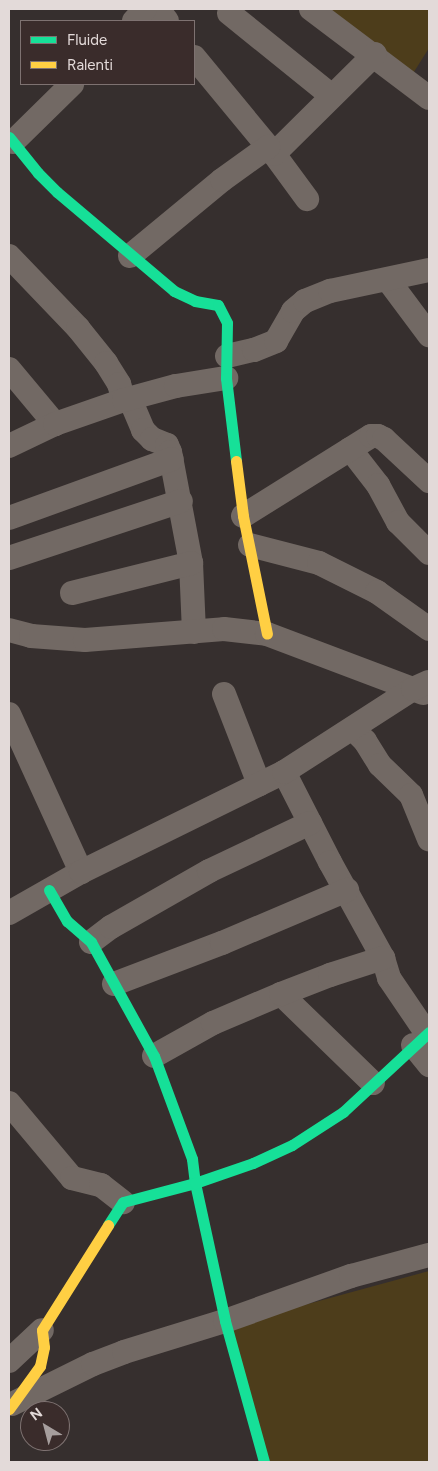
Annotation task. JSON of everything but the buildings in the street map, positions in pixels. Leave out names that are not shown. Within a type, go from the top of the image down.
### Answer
[{"type":"street","points":[[135,20],[146,9]]},
{"type":"street","points":[[158,9],[166,20]]},
{"type":"street","points":[[311,9],[425,86]]},
{"type":"street","points":[[228,13],[332,96]]},
{"type":"street","points":[[130,256],[222,180],[271,150],[332,96],[375,54]]},
{"type":"street","points":[[195,58],[271,150],[307,199]]},
{"type":"street","points":[[71,85],[13,147],[57,192],[130,256],[182,296],[220,308],[227,323],[226,367],[244,516],[267,634]]},
{"type":"street","points":[[9,256],[78,328],[119,384],[143,430],[152,439],[167,445],[181,501],[191,563],[194,632]]},
{"type":"street","points":[[9,446],[56,424],[127,399],[176,386],[226,367],[254,350],[276,341],[293,311],[305,301],[330,291],[429,270]]},
{"type":"street","points":[[388,280],[429,335]]},
{"type":"street","points":[[9,369],[56,424]]},
{"type":"street","points":[[244,516],[371,436],[378,436],[420,470],[429,481]]},
{"type":"street","points":[[350,449],[378,485],[398,522],[429,553]]},
{"type":"street","points":[[9,518],[172,459]]},
{"type":"street","points":[[9,558],[181,501]]},
{"type":"street","points":[[250,545],[319,563],[377,592],[429,629]]},
{"type":"street","points":[[72,594],[191,563]]},
{"type":"street","points":[[9,630],[31,636],[85,640],[224,629],[267,634],[424,689]]},
{"type":"street","points":[[9,913],[81,872],[284,772],[353,729],[424,689]]},
{"type":"street","points":[[224,694],[259,784]]},
{"type":"street","points":[[9,714],[81,872]]},
{"type":"street","points":[[353,729],[365,741],[380,765],[410,795],[429,839]]},
{"type":"street","points":[[284,772],[383,958],[389,978],[423,1037],[429,1065]]},
{"type":"street","points":[[91,942],[111,927],[209,872],[310,822]]},
{"type":"street","points":[[49,890],[72,928],[91,942],[154,1056],[192,1159],[195,1183],[225,1321],[264,1462]]},
{"type":"street","points":[[114,984],[222,943],[347,890]]},
{"type":"street","points":[[154,1056],[213,1023],[330,975],[383,958]]},
{"type":"street","points":[[281,994],[373,1084]]},
{"type":"street","points":[[9,1361],[42,1330],[123,1202],[195,1183],[253,1163],[313,1133],[343,1112],[423,1037]]},
{"type":"street","points":[[11,1112],[72,1178],[101,1185],[123,1202]]},
{"type":"street","points":[[10,1406],[93,1364],[225,1321],[351,1276],[429,1255]]},
{"type":"street","points":[[10,1406],[40,1366],[44,1347],[42,1330]]},
{"type":"shaded area","points":[[306,9],[429,9],[429,48],[412,75]]},
{"type":"shaded area","points":[[429,1271],[429,1462],[268,1462],[231,1325]]},
{"type":"traffic: fast","points":[[9,137],[38,173],[57,192],[174,291],[195,301],[218,305],[227,323],[226,378],[236,461]]},
{"type":"traffic: fast","points":[[49,890],[67,921],[91,942],[154,1056],[192,1159],[195,1183],[225,1321],[264,1462]]},
{"type":"traffic: fast","points":[[108,1225],[123,1202],[195,1183],[253,1163],[292,1145],[343,1112],[429,1032]]},
{"type":"traffic: slow","points":[[236,461],[243,516],[267,634]]},
{"type":"traffic: slow","points":[[9,1409],[40,1366],[44,1347],[42,1330],[108,1225]]}]
